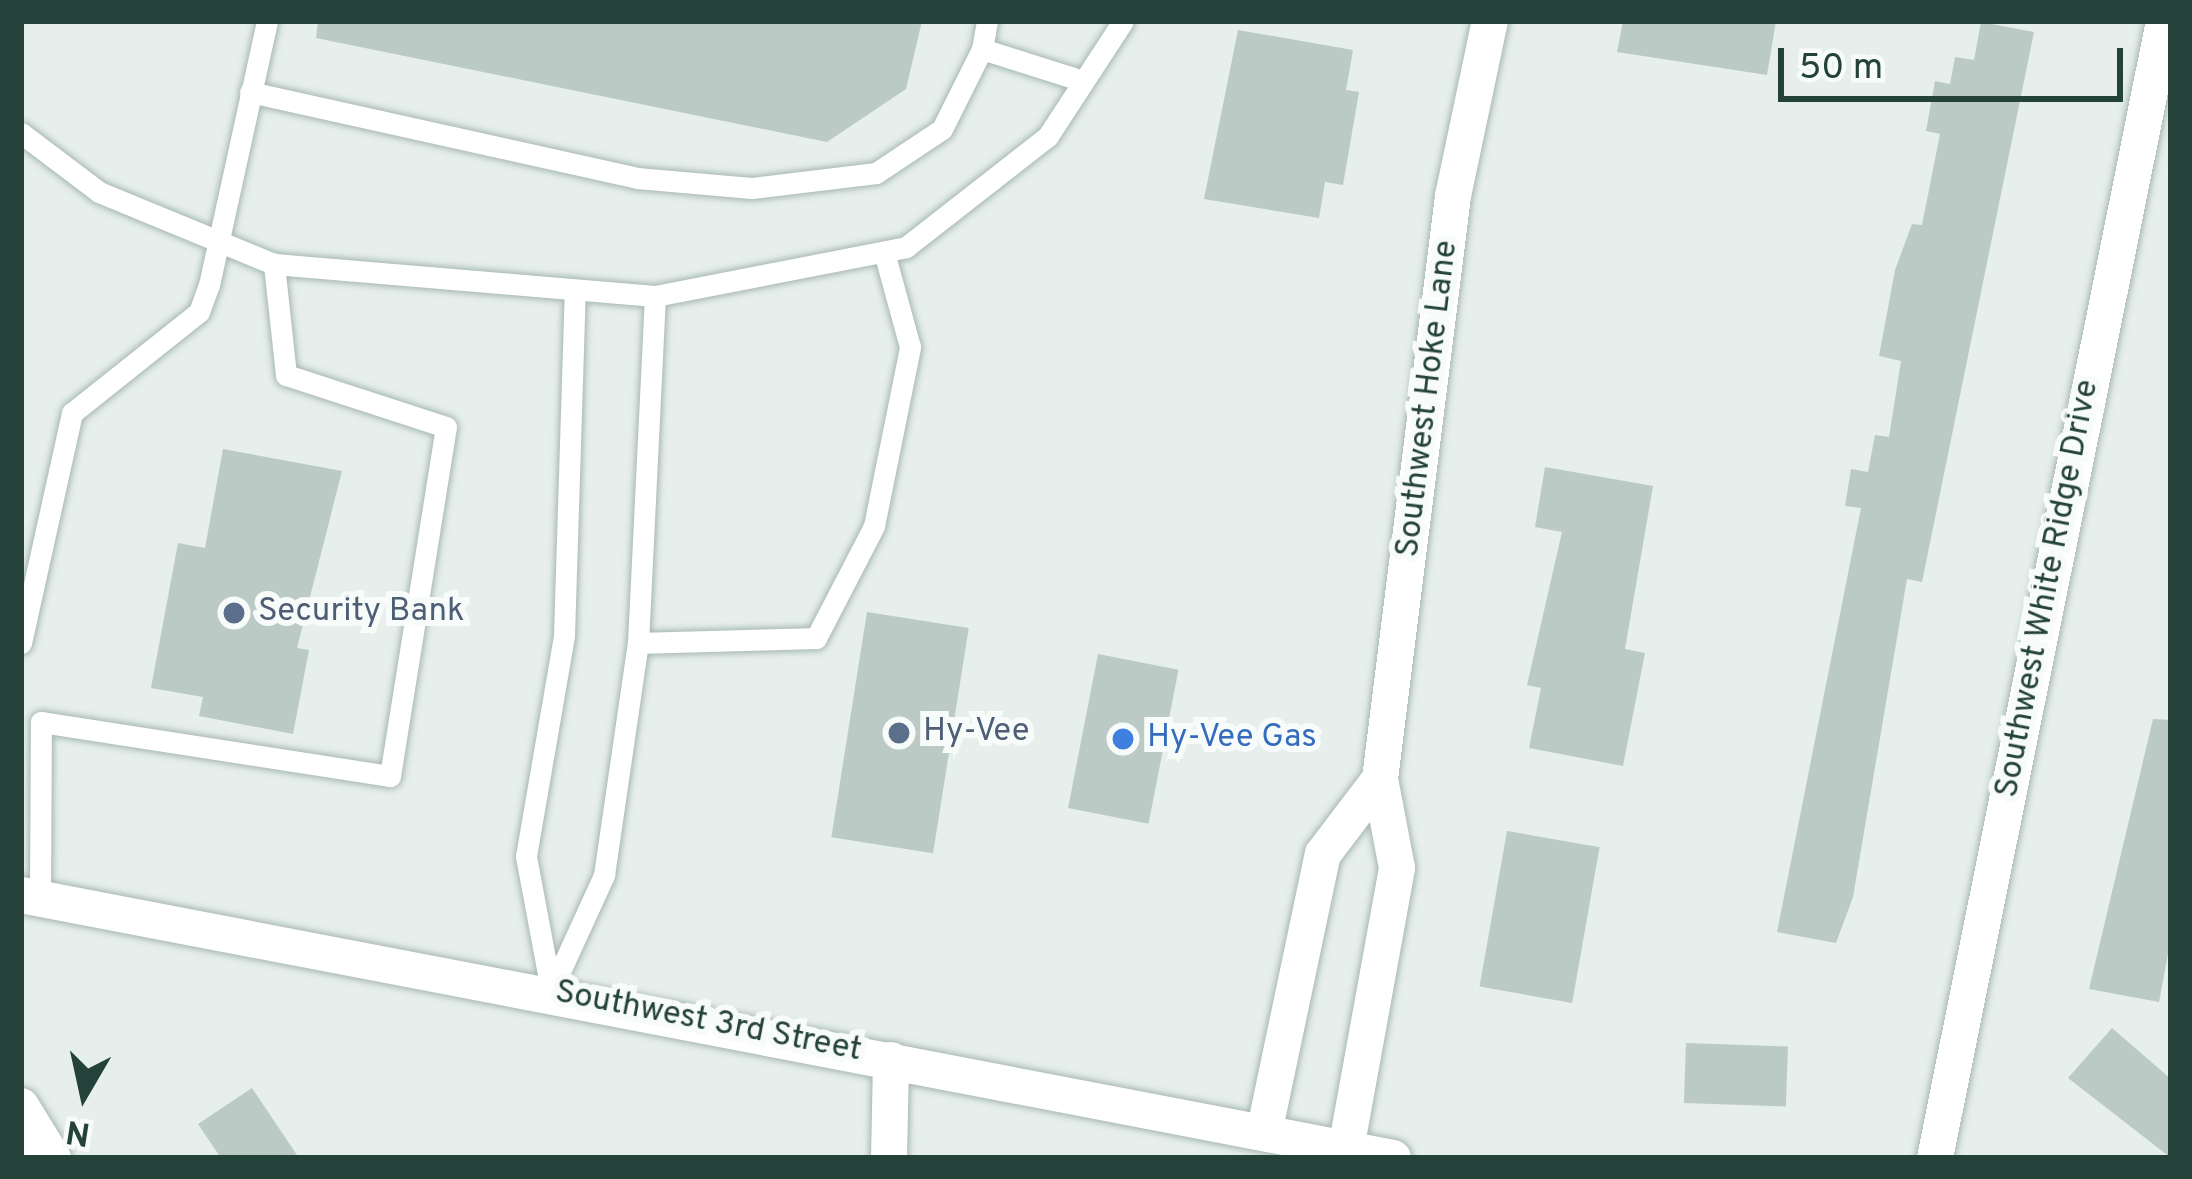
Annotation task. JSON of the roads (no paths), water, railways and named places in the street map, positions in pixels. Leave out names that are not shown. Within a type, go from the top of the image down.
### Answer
[{"type":"street","name":"Southwest Hoke Lane","points":[[1346,1149],[1397,868],[1379,779],[1453,196],[1490,21]]},
{"type":"street","name":"Southwest White Ridge Drive","points":[[1935,1158],[2164,21]]},
{"type":"street","name":"Southwest Hoke Lane","points":[[1264,1132],[1323,854],[1379,779]]},
{"type":"street","name":"Southwest 3rd Street","points":[[31,897],[551,991],[1393,1158]]},
{"type":"street","points":[[889,1158],[891,1060]]},
{"type":"street","points":[[21,1106],[39,1152]]},
{"type":"lane","points":[[21,643],[66,426],[199,312],[267,21]]},
{"type":"lane","points":[[250,92],[637,178],[752,188],[876,173],[943,129],[982,49],[987,21]]},
{"type":"lane","points":[[23,141],[99,192],[212,244],[274,264],[575,294],[656,296],[884,252],[1048,136],[1123,21]]},
{"type":"lane","points":[[982,49],[1083,81]]},
{"type":"lane","points":[[638,644],[816,638],[874,526],[910,347],[884,252]]},
{"type":"lane","points":[[21,706],[41,722],[390,776],[446,427],[286,375],[274,264]]},
{"type":"lane","points":[[551,991],[526,856],[564,635],[575,294]]},
{"type":"lane","points":[[551,991],[604,875],[638,644],[656,296]]},
{"type":"lane","points":[[31,897],[41,722]]},
{"type":"place","name":"Security Bank","points":[[234,613]]},
{"type":"place","name":"Hy-Vee","points":[[899,733]]},
{"type":"place","name":"Hy-Vee Gas","points":[[1123,739]]}]
